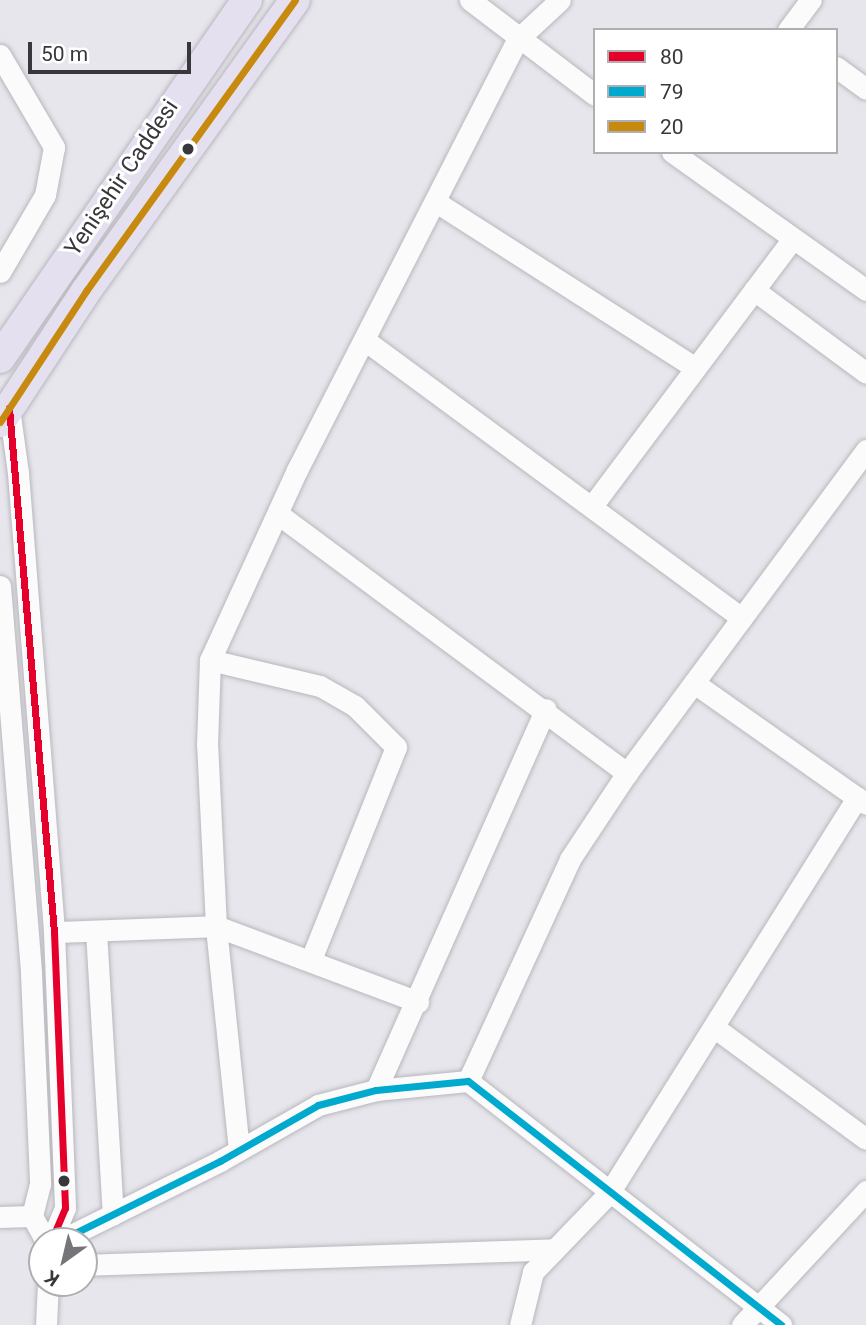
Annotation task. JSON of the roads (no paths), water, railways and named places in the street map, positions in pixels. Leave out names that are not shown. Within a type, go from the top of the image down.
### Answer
[{"type":"highway","name":"Yenişehir Caddesi","points":[[0,358],[247,0]]},
{"type":"highway","name":"Yenişehir Caddesi","points":[[3,411],[295,0]]},
{"type":"highway","points":[[0,317],[46,289]]},
{"type":"street","points":[[470,0],[593,94]]},
{"type":"street","points":[[239,1150],[216,926],[206,745],[210,660],[278,514],[518,39],[561,0]]},
{"type":"street","points":[[790,28],[811,0]]},
{"type":"street","points":[[0,55],[54,148],[45,195],[0,272]]},
{"type":"street","points":[[838,68],[866,89]]},
{"type":"street","points":[[678,154],[792,240],[866,290]]},
{"type":"street","points":[[436,202],[696,368]]},
{"type":"street","points":[[592,506],[792,240]]},
{"type":"street","points":[[754,290],[866,373]]},
{"type":"street","points":[[366,341],[742,618]]},
{"type":"street","points":[[3,411],[54,932],[65,1208],[55,1227]]},
{"type":"street","points":[[468,1082],[570,859],[627,774],[866,450]]},
{"type":"street","points":[[278,514],[546,709],[627,774]]},
{"type":"street","points":[[0,586],[31,974],[40,1184],[32,1216],[39,1227]]},
{"type":"street","points":[[210,660],[320,686],[355,706],[397,747],[311,959]]},
{"type":"street","points":[[520,1325],[533,1272],[608,1194],[861,801],[694,683]]},
{"type":"street","points":[[376,1090],[418,1002],[546,709]]},
{"type":"street","points":[[54,932],[216,926],[311,959],[418,1002]]},
{"type":"street","points":[[96,931],[113,1214]]},
{"type":"street","points":[[715,1028],[866,1139]]},
{"type":"street","points":[[87,1227],[239,1150],[318,1105],[376,1090],[468,1082],[608,1194],[781,1325]]},
{"type":"street","points":[[742,1325],[866,1191]]},
{"type":"street","points":[[0,1217],[32,1216]]},
{"type":"street","points":[[98,1265],[554,1249]]},
{"type":"street","points":[[46,1325],[47,1297]]}]
